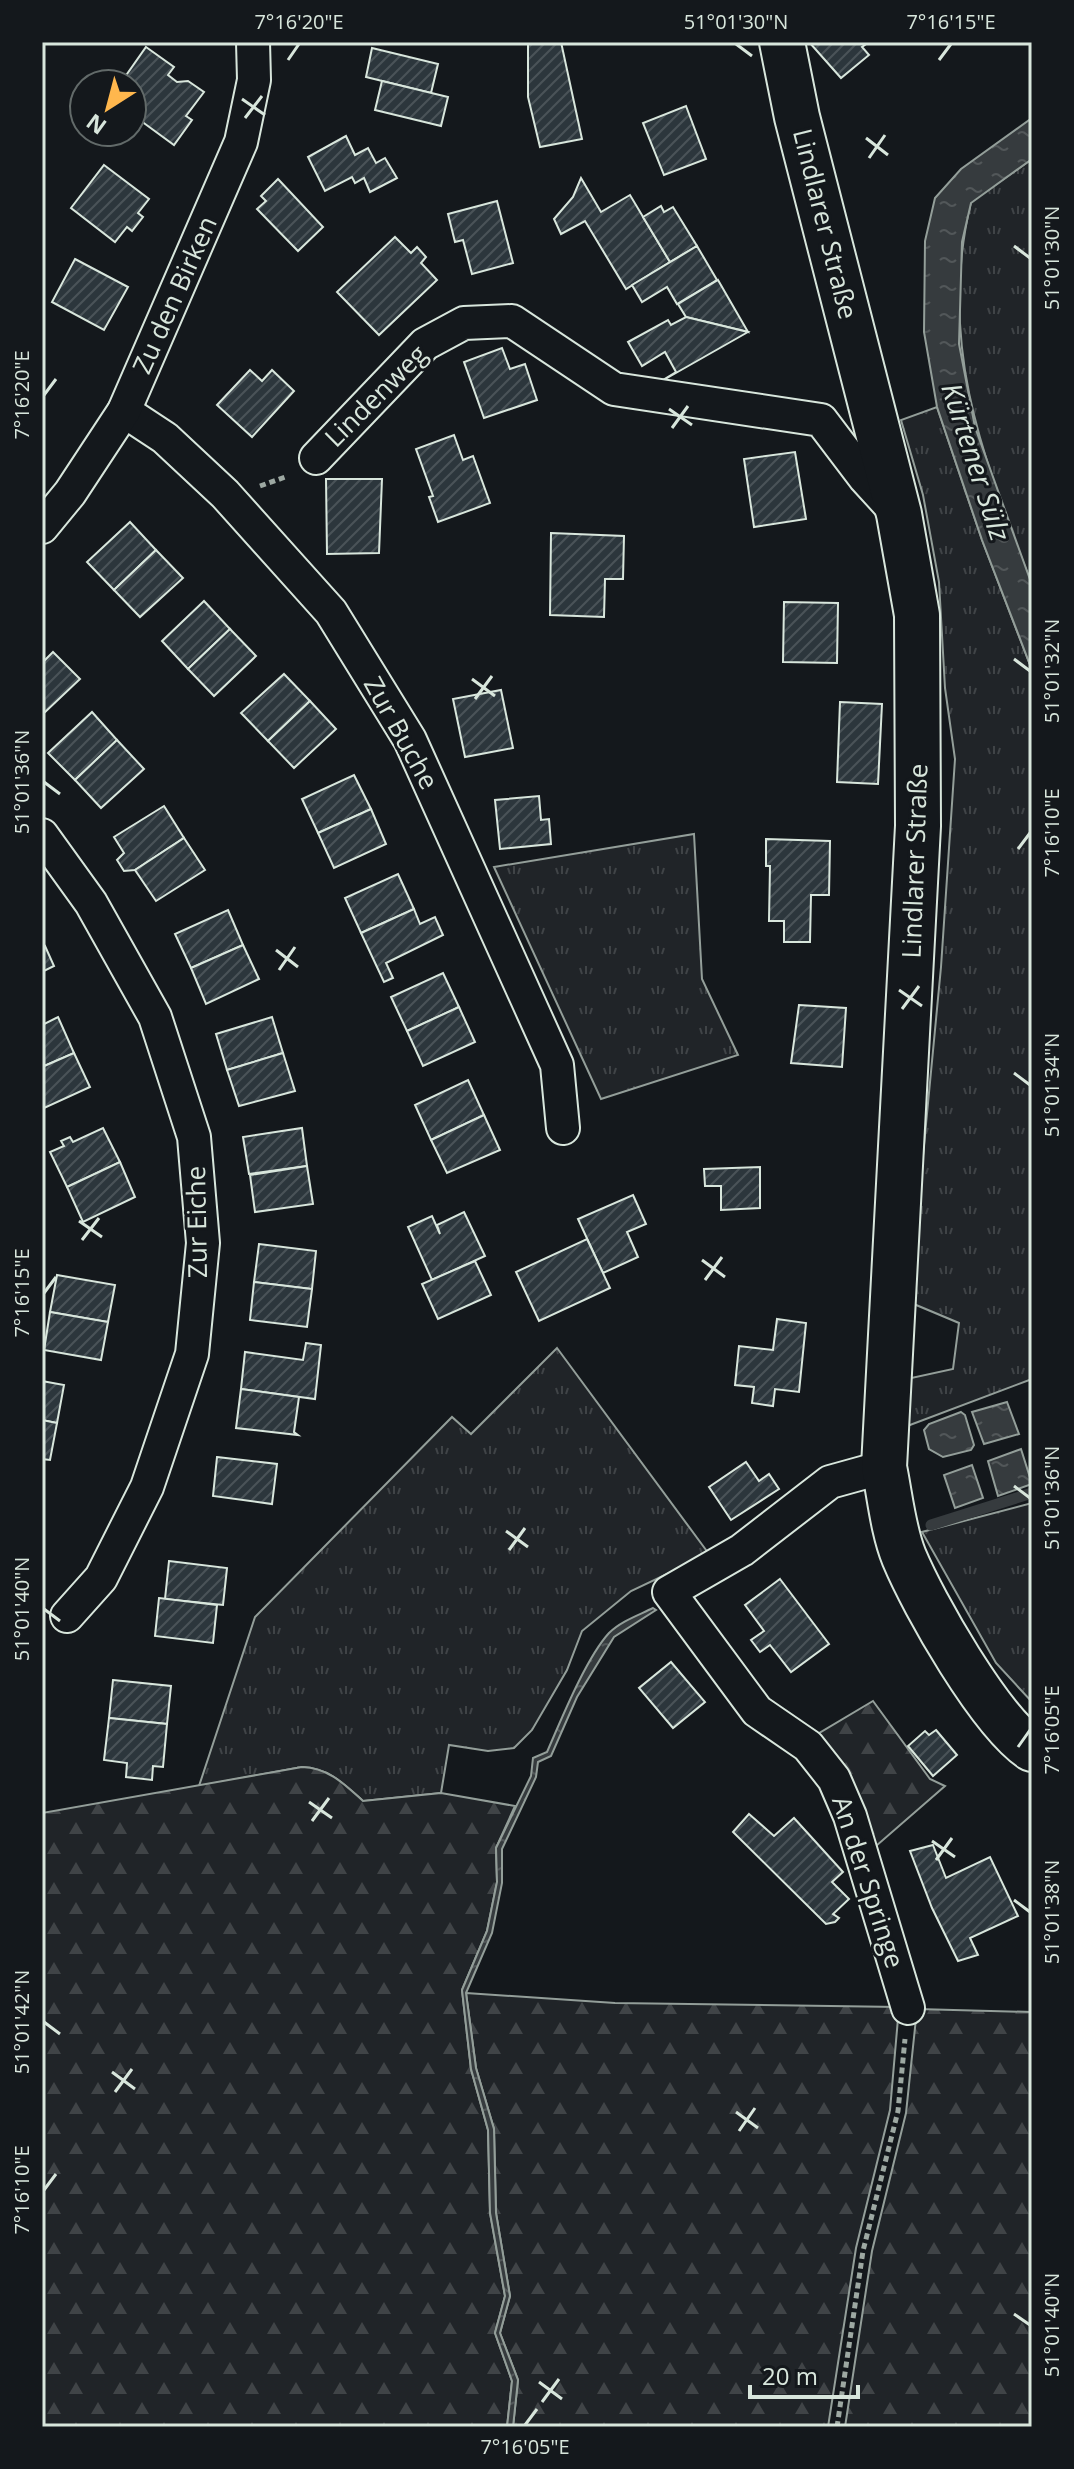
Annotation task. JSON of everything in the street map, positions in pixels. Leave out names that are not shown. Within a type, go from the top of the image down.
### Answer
[{"type":"main road","name":"Lindlarer Straße","points":[[782,42],[797,117],[899,514],[917,615],[920,706],[911,973],[884,1467],[903,1554],[936,1622],[976,1683],[1032,1749]]},
{"type":"street","name":"Zu den Birken","points":[[42,527],[70,493],[124,411],[241,142],[254,80],[253,42]]},
{"type":"street","name":"Lindenweg","points":[[316,458],[425,344],[464,323],[512,321],[614,389],[821,420],[865,478],[899,514]]},
{"type":"street","name":"Zur Buche","points":[[124,411],[165,438],[225,494],[331,612],[410,740],[557,1065],[563,1128]]},
{"type":"street","name":"Zur Eiche","points":[[42,835],[91,903],[155,1017],[194,1137],[203,1243],[192,1354],[147,1487],[101,1578],[67,1616]]},
{"type":"street","name":"An der Springe","points":[[884,1467],[830,1482],[742,1550],[669,1592],[757,1711],[808,1746],[834,1779],[850,1816],[908,2008]]},
{"type":"path","name":"Lindenweg","points":[[225,494],[279,482],[316,458]]},
{"type":"path","points":[[834,2427],[863,2251],[898,2111],[908,2008]]},
{"type":"green space","points":[[1032,159],[1032,585],[997,490],[970,398],[962,351],[959,303],[962,254],[971,202]]},
{"type":"green space","points":[[937,407],[982,540],[1032,670],[1032,1379],[902,1428],[902,1380],[953,1369],[959,1323],[909,1302],[941,967],[955,759],[945,688],[939,582],[923,495],[901,420]]},
{"type":"green space","points":[[694,834],[702,979],[738,1055],[601,1099],[494,867]]},
{"type":"green space","points":[[557,1348],[709,1554],[631,1591],[582,1631],[567,1670],[532,1730],[514,1748],[488,1751],[449,1745],[441,1793],[363,1801],[328,1774],[302,1767],[199,1786],[255,1617],[452,1417],[471,1434]]},
{"type":"green space","points":[[1032,1503],[1032,1702],[996,1663],[922,1532]]},
{"type":"green space","points":[[873,1701],[930,1779],[945,1786],[868,1853],[811,1738]]},
{"type":"green space","points":[[302,1767],[328,1774],[363,1801],[441,1793],[515,1806],[496,1848],[497,1882],[487,1931],[462,1990],[471,2069],[488,2130],[490,2213],[505,2296],[495,2333],[512,2381],[507,2427],[42,2427],[42,1813]]},
{"type":"green space","points":[[466,1993],[615,2003],[899,2007],[890,2110],[856,2248],[828,2427],[513,2427],[518,2380],[500,2333],[510,2296],[496,2213],[494,2129],[476,2068]]},
{"type":"green space","points":[[917,2009],[1032,2012],[1032,2427],[845,2427],[872,2251],[906,2113]]},
{"type":"water","name":"Kürtener Sülz","points":[[1032,118],[1032,159],[971,203],[962,242],[959,344],[975,427],[1032,585],[1032,670],[982,540],[937,407],[924,332],[925,241],[935,198],[961,169]]},
{"type":"water","points":[[1007,1402],[1019,1434],[984,1444],[972,1412]]},
{"type":"water","points":[[961,1412],[965,1415],[974,1445],[971,1450],[943,1457],[929,1449],[924,1430],[929,1424]]},
{"type":"water","points":[[1021,1449],[1032,1484],[998,1496],[988,1461]]},
{"type":"water","points":[[972,1465],[983,1498],[955,1508],[944,1475]]},
{"type":"water","points":[[653,1608],[656,1610],[614,1637],[577,1697],[551,1756],[538,1762],[536,1777],[502,1849],[502,1883],[492,1933],[466,1993],[476,2068],[494,2129],[496,2213],[510,2296],[500,2333],[518,2380],[513,2427],[507,2427],[512,2381],[495,2333],[505,2296],[490,2213],[488,2130],[471,2069],[462,1990],[487,1931],[497,1882],[496,1848],[531,1776],[533,1758],[547,1752],[583,1673],[600,1644],[614,1629]]},
{"type":"building","points":[[528,42],[561,42],[582,139],[540,147],[528,97]]},
{"type":"building","points":[[809,42],[869,42],[862,47],[869,55],[841,78]]},
{"type":"building","points":[[146,47],[174,67],[168,75],[177,82],[188,81],[204,92],[186,116],[192,120],[174,145],[148,126],[148,68],[131,68]]},
{"type":"building","points":[[372,48],[438,64],[431,93],[366,77]]},
{"type":"building","points":[[382,81],[448,97],[441,126],[375,110]]},
{"type":"building","points":[[686,106],[706,159],[664,175],[643,123]]},
{"type":"building","points":[[346,136],[355,155],[368,148],[376,163],[385,158],[397,178],[370,192],[364,178],[355,183],[352,177],[325,191],[308,157]]},
{"type":"building","points":[[104,165],[149,199],[138,213],[143,217],[132,231],[127,227],[115,242],[71,208]]},
{"type":"building","points":[[581,178],[601,212],[630,195],[670,262],[626,289],[585,221],[561,234],[554,219],[573,197]]},
{"type":"building","points":[[278,179],[323,227],[298,251],[257,209],[266,201],[261,196]]},
{"type":"building","points":[[497,201],[513,263],[472,274],[463,240],[455,242],[448,214]]},
{"type":"building","points":[[661,206],[664,212],[673,207],[697,246],[670,262],[643,217]]},
{"type":"building","points":[[395,237],[411,253],[417,247],[426,257],[421,263],[437,280],[379,335],[337,292]]},
{"type":"building","points":[[697,246],[717,280],[677,304],[667,287],[642,302],[632,285]]},
{"type":"building","points":[[75,259],[128,287],[104,330],[52,302]]},
{"type":"building","points":[[718,280],[748,332],[686,317],[678,304]]},
{"type":"building","points":[[686,317],[748,332],[653,386],[676,372],[665,352],[642,366],[628,342],[668,320],[671,325]]},
{"type":"building","points":[[502,348],[510,369],[525,364],[537,400],[484,418],[464,362]]},
{"type":"building","points":[[250,370],[262,381],[272,370],[294,391],[252,437],[217,405]]},
{"type":"building","points":[[454,435],[463,460],[473,456],[490,503],[438,522],[429,497],[433,496],[416,449]]},
{"type":"building","points":[[795,452],[806,519],[754,527],[744,459]]},
{"type":"building","points":[[326,479],[382,479],[379,553],[327,554]]},
{"type":"building","points":[[130,522],[156,550],[114,590],[87,562]]},
{"type":"building","points":[[551,533],[624,536],[623,579],[605,579],[604,617],[550,615]]},
{"type":"building","points":[[156,550],[183,578],[140,617],[114,590]]},
{"type":"building","points":[[204,601],[230,629],[188,669],[162,641]]},
{"type":"building","points":[[784,602],[838,603],[837,663],[783,662]]},
{"type":"building","points":[[230,629],[256,656],[214,696],[188,669]]},
{"type":"building","points":[[53,652],[80,679],[42,715],[42,663]]},
{"type":"building","points":[[284,674],[310,701],[268,741],[241,713]]},
{"type":"building","points":[[501,690],[513,748],[465,757],[453,699]]},
{"type":"building","points":[[310,701],[336,729],[294,768],[268,741]]},
{"type":"building","points":[[840,702],[882,704],[878,784],[837,782]]},
{"type":"building","points":[[92,712],[117,740],[75,780],[48,753]]},
{"type":"building","points":[[117,740],[144,769],[101,808],[75,780]]},
{"type":"building","points":[[354,775],[371,809],[318,833],[302,799]]},
{"type":"building","points":[[539,796],[541,820],[549,819],[551,844],[500,849],[495,800]]},
{"type":"building","points":[[164,806],[184,838],[135,870],[124,871],[117,860],[124,853],[114,837]]},
{"type":"building","points":[[371,809],[386,844],[334,868],[318,833]]},
{"type":"building","points":[[184,838],[205,870],[156,901],[135,870]]},
{"type":"building","points":[[766,839],[830,841],[829,895],[811,895],[810,942],[784,942],[784,921],[769,921],[770,866],[766,866]]},
{"type":"building","points":[[398,874],[414,909],[361,933],[345,898]]},
{"type":"building","points":[[414,909],[420,924],[435,917],[443,935],[386,963],[393,978],[384,982],[361,933]]},
{"type":"building","points":[[228,910],[243,945],[191,968],[175,934]]},
{"type":"building","points":[[243,945],[259,979],[206,1004],[191,968]]},
{"type":"building","points":[[45,946],[54,966],[42,972],[42,948]]},
{"type":"building","points":[[443,973],[459,1007],[407,1031],[391,997]]},
{"type":"building","points":[[799,1005],[846,1008],[842,1067],[791,1063]]},
{"type":"building","points":[[459,1007],[475,1042],[423,1066],[407,1031]]},
{"type":"building","points":[[58,1017],[74,1053],[42,1067],[42,1025]]},
{"type":"building","points":[[272,1017],[283,1053],[227,1070],[216,1034]]},
{"type":"building","points":[[74,1053],[90,1087],[42,1109],[42,1067]]},
{"type":"building","points":[[283,1053],[295,1091],[239,1106],[227,1070]]},
{"type":"building","points":[[468,1080],[484,1115],[431,1140],[415,1105]]},
{"type":"building","points":[[484,1115],[500,1150],[447,1173],[431,1140]]},
{"type":"building","points":[[103,1128],[120,1162],[67,1187],[50,1152],[64,1146],[61,1141],[70,1137],[73,1142]]},
{"type":"building","points":[[302,1128],[307,1166],[249,1174],[243,1137]]},
{"type":"building","points":[[120,1162],[135,1197],[83,1222],[67,1187]]},
{"type":"building","points":[[307,1166],[313,1204],[255,1212],[250,1175]]},
{"type":"building","points":[[760,1167],[760,1208],[721,1210],[721,1186],[705,1186],[704,1169]]},
{"type":"building","points":[[633,1195],[646,1224],[627,1232],[638,1257],[603,1273],[578,1219]]},
{"type":"building","points":[[464,1212],[485,1256],[432,1280],[408,1227],[432,1216],[440,1234],[437,1225]]},
{"type":"building","points":[[587,1239],[610,1288],[539,1321],[516,1272]]},
{"type":"building","points":[[259,1244],[316,1251],[312,1289],[254,1282]]},
{"type":"building","points":[[475,1261],[491,1295],[438,1319],[422,1284]]},
{"type":"building","points":[[57,1275],[115,1285],[108,1322],[50,1312]]},
{"type":"building","points":[[254,1282],[312,1289],[307,1327],[250,1320]]},
{"type":"building","points":[[50,1312],[108,1322],[101,1360],[44,1350]]},
{"type":"building","points":[[777,1319],[806,1323],[799,1392],[775,1389],[773,1406],[752,1403],[754,1387],[735,1385],[739,1346],[773,1350]]},
{"type":"building","points":[[306,1343],[321,1345],[315,1399],[241,1389],[245,1352],[303,1360]]},
{"type":"building","points":[[42,1381],[64,1385],[57,1423],[42,1420]]},
{"type":"building","points":[[241,1389],[299,1397],[294,1432],[298,1435],[236,1428]]},
{"type":"building","points":[[42,1420],[57,1423],[50,1460],[42,1459]]},
{"type":"building","points":[[217,1457],[277,1464],[272,1504],[213,1496]]},
{"type":"building","points":[[746,1462],[759,1481],[769,1474],[779,1489],[731,1520],[709,1487]]},
{"type":"building","points":[[169,1561],[227,1568],[223,1605],[165,1599]]},
{"type":"building","points":[[780,1579],[829,1644],[791,1672],[770,1645],[760,1652],[751,1640],[764,1631],[745,1605]]},
{"type":"building","points":[[159,1598],[217,1605],[213,1643],[155,1636]]},
{"type":"building","points":[[671,1662],[705,1702],[673,1728],[639,1688]]},
{"type":"building","points":[[113,1680],[171,1686],[167,1724],[109,1718]]},
{"type":"building","points":[[109,1718],[167,1724],[163,1767],[153,1766],[152,1780],[126,1777],[127,1763],[104,1760]]},
{"type":"building","points":[[936,1730],[957,1755],[933,1776],[908,1746],[925,1731],[929,1735]]},
{"type":"building","points":[[749,1814],[774,1836],[794,1818],[843,1872],[832,1882],[849,1899],[833,1914],[839,1918],[835,1922],[826,1924],[733,1832]]},
{"type":"building","points":[[933,1845],[946,1878],[990,1857],[1018,1916],[970,1938],[978,1955],[958,1961],[932,1908],[910,1851]]},
{"type":"waterway","points":[[931,1525],[1032,1493]]}]
